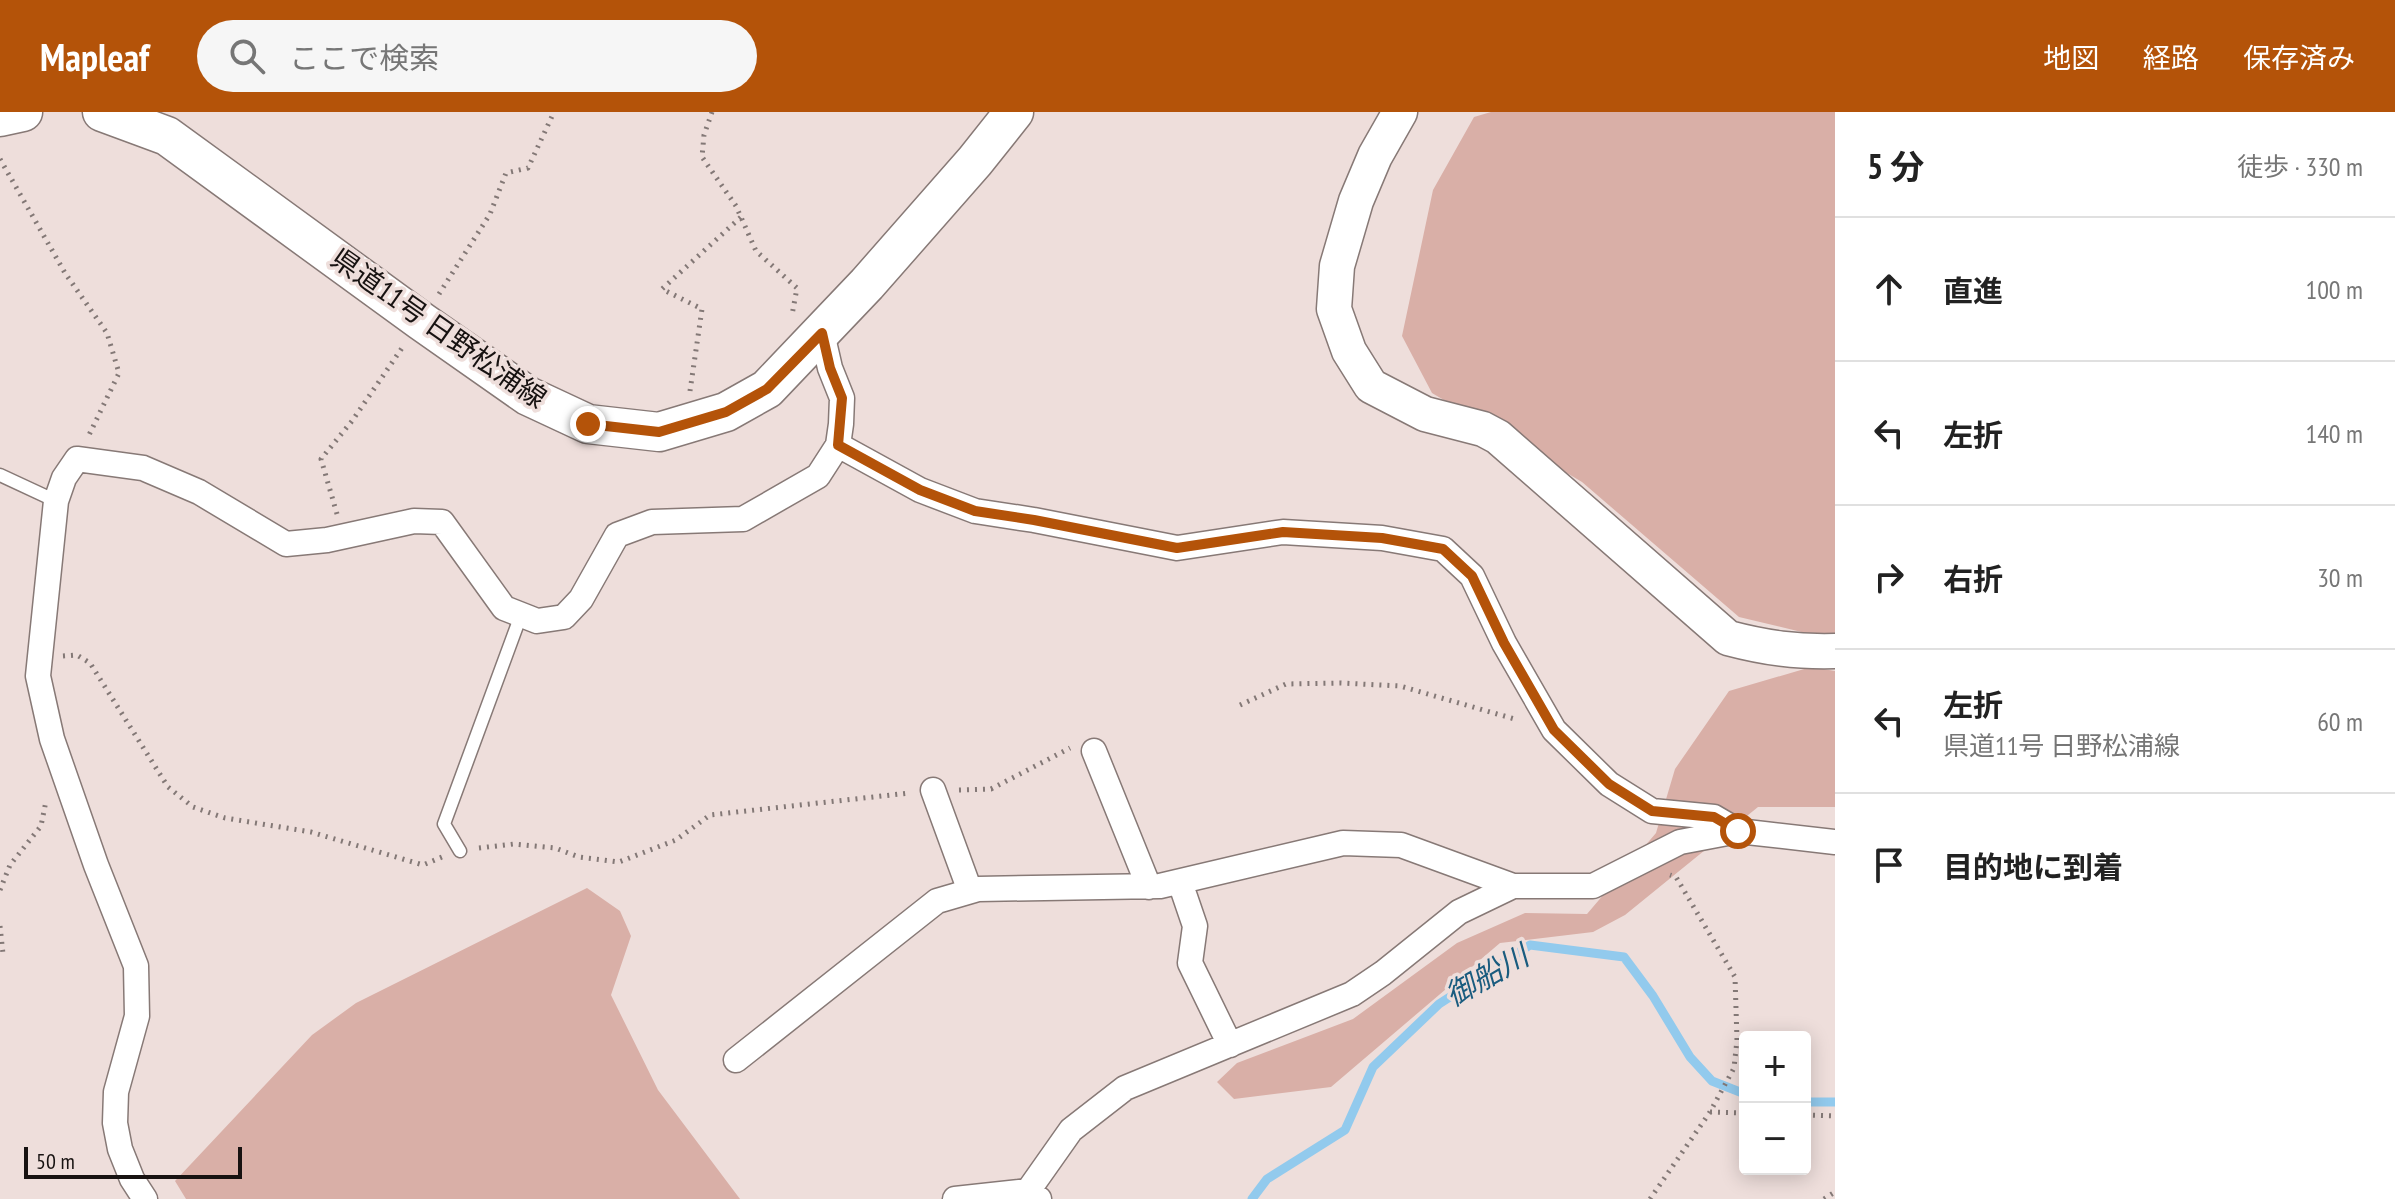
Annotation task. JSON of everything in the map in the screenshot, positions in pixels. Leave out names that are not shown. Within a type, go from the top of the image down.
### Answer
[{"type":"main road","points":[[0,117],[23,112]]},
{"type":"main road","name":"県道11号 日野松浦線","points":[[102,112],[167,136],[528,396],[588,424],[659,432],[726,412],[767,389],[975,161],[1014,112]]},
{"type":"street","points":[[1400,112],[1365,178],[1337,266],[1334,309],[1349,351],[1371,386],[1425,414],[1483,429],[1498,437],[1728,638],[1769,649],[1835,651]]},
{"type":"street","points":[[145,1199],[132,1179],[120,1149],[115,1123],[116,1092],[137,1016],[136,966],[96,865],[56,749],[38,676],[56,501],[64,478],[77,459],[143,468],[199,492],[286,544],[414,521],[442,522],[504,608],[537,621],[564,617],[581,599],[617,535],[652,522],[743,519],[818,476],[838,445],[842,398],[830,368],[811,344]]},
{"type":"street","points":[[838,445],[920,490],[975,511],[1177,548],[1283,532],[1382,538],[1443,549],[1472,576],[1504,643],[1554,730],[1609,784],[1652,811],[1714,817],[1738,831]]},
{"type":"street","points":[[1094,751],[1149,887]]},
{"type":"street","points":[[933,790],[970,891]]},
{"type":"street","points":[[736,1060],[937,901],[978,889],[1149,887],[1343,843],[1401,845],[1513,886],[1593,886],[1680,842],[1738,831],[1835,842]]},
{"type":"street","points":[[1180,882],[1195,926],[1190,963],[1230,1045]]},
{"type":"street","points":[[955,1199],[1033,1195],[1071,1130],[1125,1088],[1352,994],[1459,912],[1513,886]]},
{"type":"lane","points":[[0,475],[56,501]]},
{"type":"lane","points":[[460,851],[444,824],[521,615]]},
{"type":"path","points":[[344,536],[321,459],[352,421],[421,321],[490,214],[506,173],[528,168],[554,112]]},
{"type":"path","points":[[712,112],[704,135],[702,157],[736,206],[756,251],[797,288],[792,316],[811,344]]},
{"type":"path","points":[[0,159],[65,273],[107,333],[119,373],[77,459]]},
{"type":"path","points":[[685,424],[702,309],[662,289],[741,217]]},
{"type":"path","points":[[40,656],[77,655],[90,663],[168,787],[193,807],[225,818],[311,832],[423,865],[460,851],[514,844],[555,848],[579,857],[619,862],[676,840],[710,815],[933,790],[991,789],[1074,746],[1094,751]]},
{"type":"path","points":[[1240,705],[1286,684],[1400,686],[1554,730]]},
{"type":"path","points":[[0,890],[10,865],[41,826],[56,749]]},
{"type":"path","points":[[1626,868],[1676,877],[1735,977],[1737,1040],[1734,1068],[1710,1112],[1650,1199]]},
{"type":"path","points":[[0,926],[3,954],[0,955]]},
{"type":"path","points":[[1710,1112],[1739,1113]]},
{"type":"path","points":[[1811,1115],[1835,1116]]},
{"type":"path","points":[[1824,1199],[1835,1192]]},
{"type":"shaded area","points":[[1491,112],[1835,112],[1835,635],[1814,635],[1739,617],[1582,482],[1432,393],[1402,336],[1433,190],[1474,117]]},
{"type":"shaded area","points":[[1811,667],[1835,671],[1835,807],[1758,807],[1625,915],[1593,932],[1500,943],[1331,1087],[1234,1099],[1217,1082],[1237,1063],[1353,1019],[1457,943],[1525,913],[1587,914],[1656,833],[1675,769],[1729,691]]},
{"type":"shaded area","points":[[587,888],[620,911],[631,936],[611,995],[658,1090],[740,1199],[186,1199],[175,1181],[312,1035],[356,1003]]},
{"type":"waterway","name":"御船川","points":[[1252,1199],[1267,1179],[1345,1130],[1373,1067],[1439,1004],[1530,945],[1624,957],[1653,996],[1690,1057],[1712,1081],[1739,1092]]},
{"type":"waterway","name":"御船川","points":[[1811,1102],[1835,1102]]},
{"type":"route","points":[[588,424],[659,432],[726,412],[767,389],[822,333],[830,368],[842,398],[838,445],[920,490],[975,511],[1177,548],[1283,532],[1382,538],[1443,549],[1472,576],[1504,643],[1554,730],[1609,784],[1652,811],[1714,817],[1738,831]]}]
